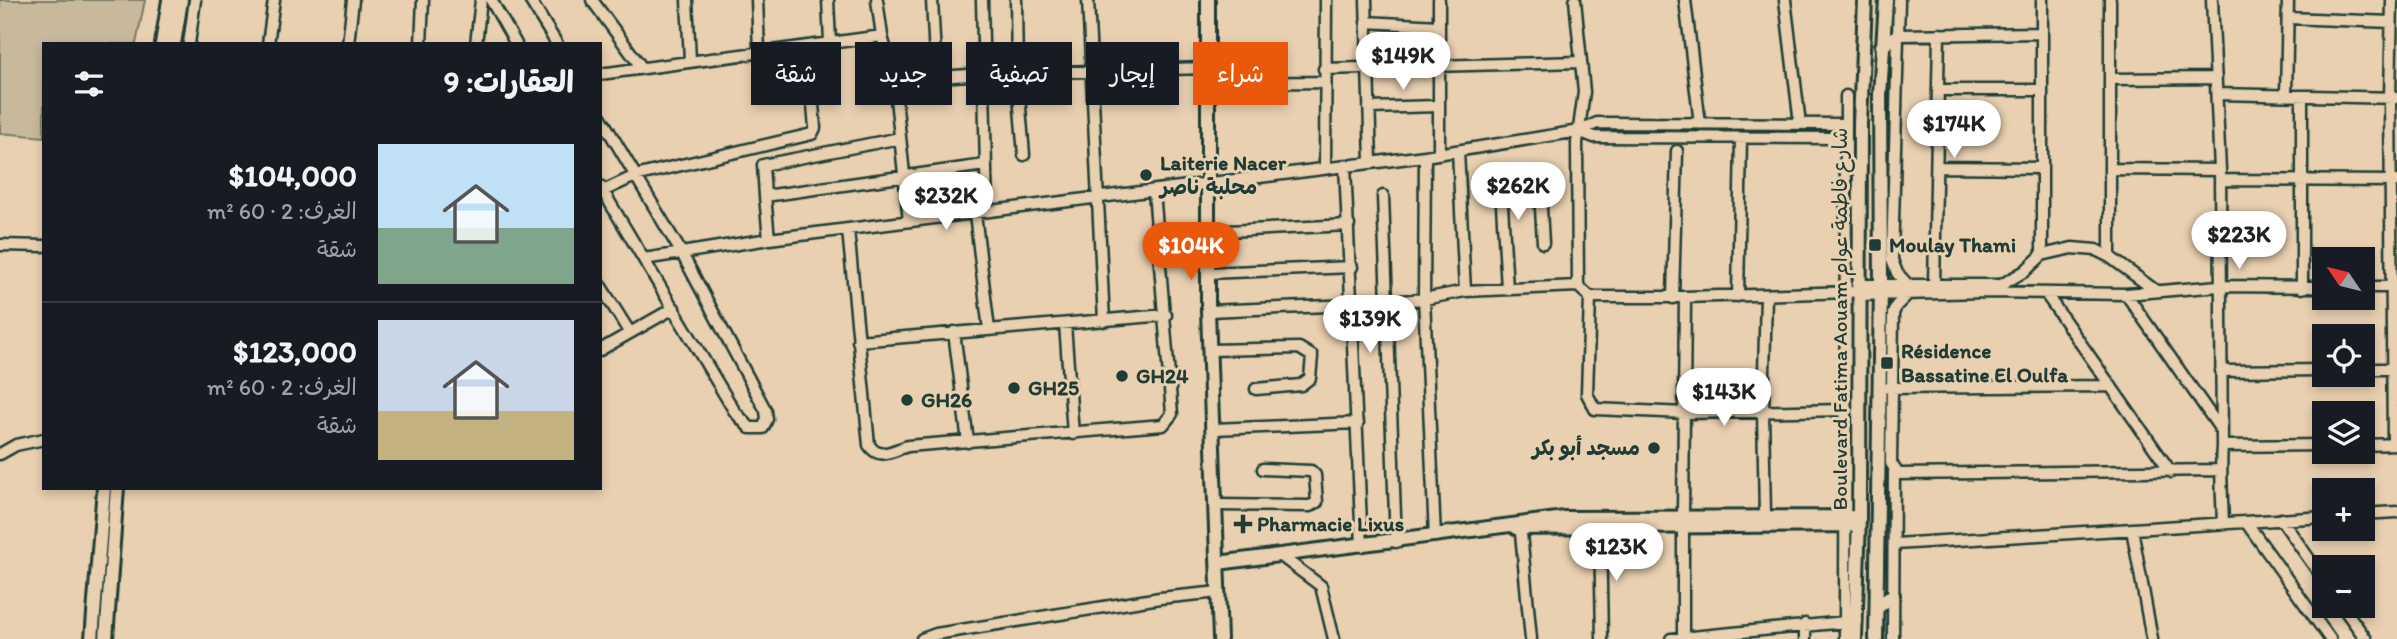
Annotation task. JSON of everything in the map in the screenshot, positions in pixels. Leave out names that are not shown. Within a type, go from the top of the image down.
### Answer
[{"type":"street","points":[[162,42],[169,0]]},
{"type":"street","points":[[174,42],[181,0]]},
{"type":"street","points":[[189,42],[195,0]]},
{"type":"street","points":[[268,42],[274,0]]},
{"type":"street","points":[[348,42],[353,0]]},
{"type":"street","points":[[421,42],[423,0]]},
{"type":"street","points":[[476,42],[481,0]]},
{"type":"street","points":[[491,0],[515,42]]},
{"type":"street","points":[[530,0],[556,42]]},
{"type":"street","points":[[592,0],[642,68]]},
{"type":"street","points":[[687,0],[690,60]]},
{"type":"street","points":[[757,0],[759,42]]},
{"type":"street","points":[[828,0],[830,42],[882,36]]},
{"type":"street","points":[[877,0],[884,42]]},
{"type":"street","points":[[932,0],[934,42]]},
{"type":"street","points":[[982,0],[983,42]]},
{"type":"street","points":[[1016,0],[1017,42]]},
{"type":"street","points":[[1088,0],[1090,42]]},
{"type":"street","points":[[1207,42],[1208,0]]},
{"type":"street","points":[[1325,167],[1326,0]]},
{"type":"street","points":[[1366,0],[1371,162]]},
{"type":"street","points":[[1439,0],[1439,154]]},
{"type":"street","points":[[1575,0],[1584,92],[1579,131],[1578,286]]},
{"type":"street","points":[[1685,0],[1700,124]]},
{"type":"street","points":[[1785,0],[1800,124]]},
{"type":"street","name":"Boulevard Fatima Aouam شارع فاطمة عوام","points":[[1855,639],[1859,521],[1855,291],[1865,0]]},
{"type":"street","name":"Boulevard Fatima Aouam شارع فاطمة عوام","points":[[1876,639],[1886,388],[1881,290],[1882,46],[1886,0]]},
{"type":"street","points":[[1899,0],[1892,260],[1908,290]]},
{"type":"street","points":[[2042,0],[2042,255]]},
{"type":"street","points":[[2110,0],[2110,257]]},
{"type":"street","points":[[2212,0],[2220,175],[2222,446],[2219,470],[2222,477],[2223,523]]},
{"type":"street","points":[[2287,95],[2288,0]]},
{"type":"street","points":[[2375,444],[2395,444],[2392,0]]},
{"type":"street","points":[[2288,18],[2391,22]]},
{"type":"street","points":[[1366,22],[1438,26]]},
{"type":"street","points":[[1882,46],[1898,35],[2041,33]]},
{"type":"street","points":[[1934,285],[1939,167],[1939,34]]},
{"type":"street","points":[[602,74],[751,52]]},
{"type":"street","points":[[1324,69],[1581,62]]},
{"type":"street","points":[[2110,79],[2216,78]]},
{"type":"street","points":[[1288,82],[1324,82]]},
{"type":"street","points":[[1939,90],[2041,90]]},
{"type":"street","points":[[2217,94],[2393,98]]},
{"type":"street","points":[[1845,639],[1845,410],[1855,291],[1846,96]]},
{"type":"street","points":[[2302,96],[2302,288]]},
{"type":"street","points":[[602,119],[635,176],[681,252],[766,411],[767,419],[763,428],[757,430],[743,424],[602,188],[635,176],[812,134],[815,128],[813,105]]},
{"type":"street","points":[[897,105],[909,221]]},
{"type":"street","points":[[984,105],[987,211]]},
{"type":"street","points":[[1020,105],[1024,155]]},
{"type":"street","points":[[1093,105],[1104,321]]},
{"type":"street","points":[[1207,105],[1208,311],[1220,639]]},
{"type":"street","points":[[1369,108],[1438,106]]},
{"type":"street","points":[[644,259],[769,239],[987,211],[1098,200],[1325,167],[1425,156],[1579,131],[1597,123],[1860,124]]},
{"type":"street","points":[[1579,131],[1594,137],[1846,138]]},
{"type":"street","points":[[769,239],[763,164],[900,138]]},
{"type":"street","points":[[1738,296],[1741,138]]},
{"type":"street","points":[[1458,151],[1465,291]]},
{"type":"street","points":[[1673,298],[1677,151]]},
{"type":"street","points":[[1425,156],[1424,299],[1435,536]]},
{"type":"street","points":[[765,196],[904,174],[985,165]]},
{"type":"street","points":[[1345,165],[1352,267],[1362,546]]},
{"type":"street","points":[[1939,167],[2040,168]]},
{"type":"street","points":[[2110,169],[2301,181],[2395,181]]},
{"type":"street","points":[[1507,288],[1502,205],[1509,190],[1535,188],[1540,191],[1543,243]]},
{"type":"street","points":[[848,230],[869,445],[872,450],[881,455],[908,446],[1163,425],[1170,421],[1172,414],[1154,191]]},
{"type":"street","points":[[1383,196],[1396,542]]},
{"type":"street","points":[[975,214],[989,330]]},
{"type":"street","points":[[1207,232],[1349,225]]},
{"type":"street","points":[[0,245],[42,246]]},
{"type":"street","points":[[1893,639],[1894,471],[1891,463],[1886,388],[1893,314],[1908,290],[1934,285],[2001,285],[2025,271],[2042,255],[2072,247],[2096,250],[2110,257],[2156,291]]},
{"type":"street","points":[[1208,273],[1352,267]]},
{"type":"street","points":[[1208,311],[1353,305],[1424,299],[1465,291],[1578,286],[1590,296],[1673,298],[1881,290],[2046,294],[2126,293],[2219,286],[2312,288]]},
{"type":"street","points":[[2375,287],[2394,287]]},
{"type":"street","points":[[602,288],[630,333]]},
{"type":"street","points":[[2126,293],[2221,430]]},
{"type":"street","points":[[2046,294],[2171,472]]},
{"type":"street","points":[[1590,296],[1587,394],[1591,406],[1602,412],[1845,410]]},
{"type":"street","points":[[1765,515],[1763,412],[1766,296]]},
{"type":"street","points":[[1683,638],[1685,297]]},
{"type":"street","points":[[602,348],[674,308]]},
{"type":"street","points":[[858,341],[1166,315]]},
{"type":"street","points":[[1065,324],[1073,434]]},
{"type":"street","points":[[954,332],[968,442]]},
{"type":"street","points":[[1210,350],[1299,348],[1312,356],[1310,378],[1304,384],[1256,389]]},
{"type":"street","points":[[2375,369],[2395,369]]},
{"type":"street","points":[[2221,371],[2312,370]]},
{"type":"street","points":[[1886,388],[2111,386]]},
{"type":"street","points":[[1214,429],[1358,423]]},
{"type":"street","points":[[0,454],[16,445],[42,439]]},
{"type":"street","points":[[2222,446],[2312,445]]},
{"type":"street","points":[[1217,505],[1310,506],[1317,502],[1315,475],[1311,471],[1263,469]]},
{"type":"street","points":[[1894,471],[1902,475],[2219,470]]},
{"type":"street","points":[[92,639],[104,490]]},
{"type":"street","points":[[106,639],[117,490]]},
{"type":"street","points":[[2375,513],[2397,512]]},
{"type":"street","points":[[1218,563],[1505,526],[1600,528],[1765,515],[1845,521]]},
{"type":"street","points":[[1520,526],[1565,518],[1683,522],[1859,521]]},
{"type":"street","points":[[1895,544],[2312,518]]},
{"type":"street","points":[[2281,519],[2312,563]]},
{"type":"street","points":[[2246,522],[2330,639]]},
{"type":"street","points":[[1520,526],[1531,639]]},
{"type":"street","points":[[1600,528],[1602,639]]},
{"type":"street","points":[[2132,529],[2152,639]]},
{"type":"street","points":[[1281,556],[1321,586],[1334,639]]},
{"type":"street","points":[[922,639],[936,634],[1160,598],[1219,592]]},
{"type":"street","points":[[1877,608],[1893,594]]},
{"type":"street","points":[[2351,618],[2366,639]]},
{"type":"street","points":[[1671,639],[1845,622]]},
{"type":"street","points":[[1805,624],[1805,639]]},
{"type":"shaded area","points":[[0,0],[145,0],[136,42],[42,42],[42,137],[0,133]]},
{"type":"place","name":"Laiterie Nacer محلبة ناصر","points":[[1146,175]]},
{"type":"place","name":"Moulay Thami","points":[[1875,245]]},
{"type":"place","name":"Résidence Bassatine El Oulfa","points":[[1887,363]]},
{"type":"place","name":"GH24","points":[[1122,376]]},
{"type":"place","name":"GH25","points":[[1014,388]]},
{"type":"place","name":"GH26","points":[[907,400]]},
{"type":"place","name":"مسجد أبو بكر","points":[[1654,448]]},
{"type":"place","name":"Pharmacie Lixus","points":[[1243,524]]}]
